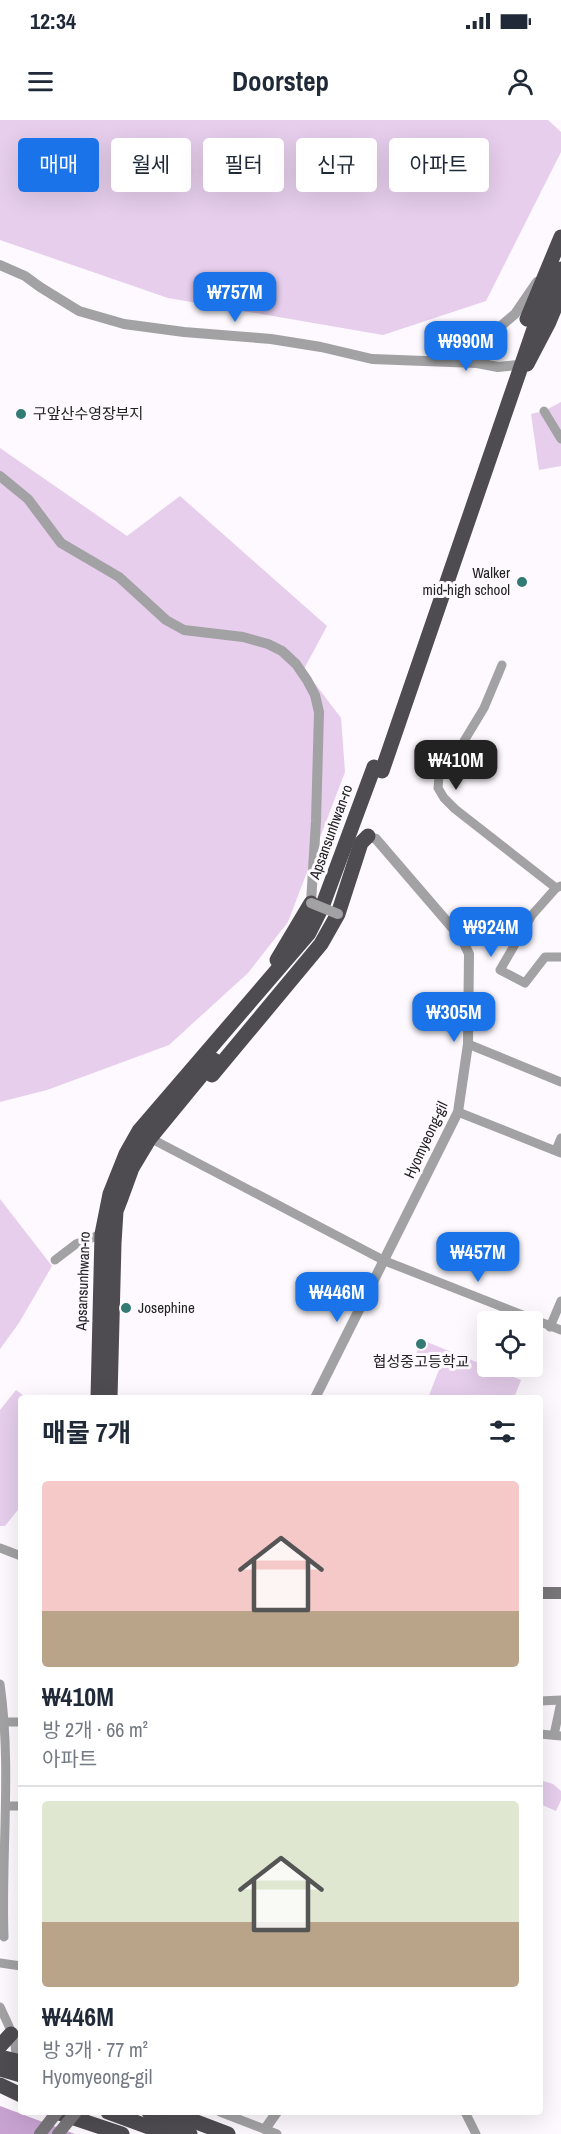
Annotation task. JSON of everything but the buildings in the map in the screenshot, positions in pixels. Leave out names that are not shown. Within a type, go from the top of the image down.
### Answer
[{"type":"highway","name":"Apsansunhwan-ro","points":[[98,1395],[102,1234],[110,1194],[126,1154],[139,1131],[156,1120],[309,933],[322,907],[378,769],[531,321],[556,265],[561,237]]},
{"type":"highway","points":[[527,364],[561,293]]},
{"type":"highway","points":[[156,1120],[202,1087],[321,944],[338,914],[361,843],[368,836]]},
{"type":"highway","points":[[156,1120],[162,1097],[277,960],[311,903]]},
{"type":"highway","name":"Apsansunhwan-ro","points":[[110,1395],[116,1211],[132,1168],[150,1138],[156,1120]]},
{"type":"highway","points":[[0,2046],[12,2034]]},
{"type":"highway","points":[[0,2078],[18,2082]]},
{"type":"highway","points":[[0,2085],[18,2094]]},
{"type":"highway","points":[[0,2093],[18,2099]]},
{"type":"highway","points":[[66,2115],[117,2132]]},
{"type":"highway","points":[[75,2115],[117,2132]]},
{"type":"highway","points":[[116,2115],[168,2134]]},
{"type":"highway","points":[[143,2115],[198,2133]]},
{"type":"highway","points":[[156,2115],[198,2133]]},
{"type":"highway","points":[[178,2115],[228,2134]]},
{"type":"main road","points":[[543,1593],[561,1593]]},
{"type":"main road","points":[[40,2134],[55,2115]]},
{"type":"main road","points":[[58,2134],[74,2115]]},
{"type":"street","points":[[0,265],[25,276],[79,311],[124,324],[280,340],[372,359],[445,360],[498,367],[527,364]]},
{"type":"street","points":[[445,360],[470,352],[515,314],[556,265]]},
{"type":"street","points":[[477,346],[474,358],[477,363]]},
{"type":"street","points":[[544,411],[561,439]]},
{"type":"street","name":"Apsansunhwan-ro","points":[[0,476],[28,500],[61,543],[119,577],[166,620],[184,630],[222,633],[268,644],[282,651],[296,664],[315,694],[319,712],[317,811],[311,903]]},
{"type":"street","points":[[502,665],[484,708],[458,751],[443,766],[438,788],[455,809],[559,887],[532,915],[500,970],[525,983],[545,957],[561,957]]},
{"type":"street","name":"Hyomyeong-gil","points":[[317,1395],[459,1112],[468,1044],[469,954],[462,939],[376,839],[368,836]]},
{"type":"street","points":[[311,903],[338,914]]},
{"type":"street","points":[[468,1044],[561,1082]]},
{"type":"street","points":[[459,1112],[559,1152],[561,1138]]},
{"type":"street","points":[[150,1138],[385,1261],[561,1330]]},
{"type":"street","points":[[55,1260],[76,1244],[102,1234]]},
{"type":"street","points":[[550,1327],[561,1301]]},
{"type":"street","points":[[0,1548],[18,1555]]},
{"type":"street","points":[[0,1684],[7,1752],[6,1806],[2,1841],[4,1938]]},
{"type":"street","points":[[543,1701],[561,1701],[558,1735],[543,1734]]},
{"type":"street","points":[[2,1720],[18,1722]]},
{"type":"street","points":[[6,1806],[18,1806]]},
{"type":"street","points":[[0,1963],[18,1966]]},
{"type":"street","points":[[0,2007],[12,2034],[16,2054],[9,2064]]},
{"type":"street","points":[[228,2115],[277,2134]]},
{"type":"street","points":[[265,2129],[275,2115]]},
{"type":"street","points":[[466,2115],[476,2134]]},
{"type":"shaded area","points":[[0,120],[548,120],[561,132],[561,152],[486,301],[383,335],[168,298],[0,240]]},
{"type":"shaded area","points":[[561,402],[561,466],[539,470],[531,414],[544,411]]},
{"type":"shaded area","points":[[0,448],[127,536],[180,496],[327,626],[304,669],[341,718],[345,772],[288,922],[248,973],[169,1045],[47,1090],[0,1102]]},
{"type":"shaded area","points":[[0,1199],[52,1266],[19,1323],[0,1349]]},
{"type":"shaded area","points":[[422,1340],[477,1362],[477,1377],[514,1377],[521,1380],[515,1395],[429,1395],[440,1367],[415,1356]]},
{"type":"shaded area","points":[[16,1390],[23,1395],[18,1395],[18,1510],[5,1526],[0,1526],[0,1410]]},
{"type":"shaded area","points":[[543,1781],[553,1784],[561,1791],[561,1800],[556,1811],[543,1805]]},
{"type":"shaded area","points":[[0,2106],[18,2113],[18,2115],[24,2115],[75,2134],[0,2134]]},
{"type":"place","name":"구앞산수영장부지","points":[[21,414]]},
{"type":"place","name":"Walker mid-high school","points":[[522,582]]},
{"type":"place","name":"Josephine","points":[[126,1308]]},
{"type":"place","name":"협성중고등학교","points":[[421,1344]]}]
